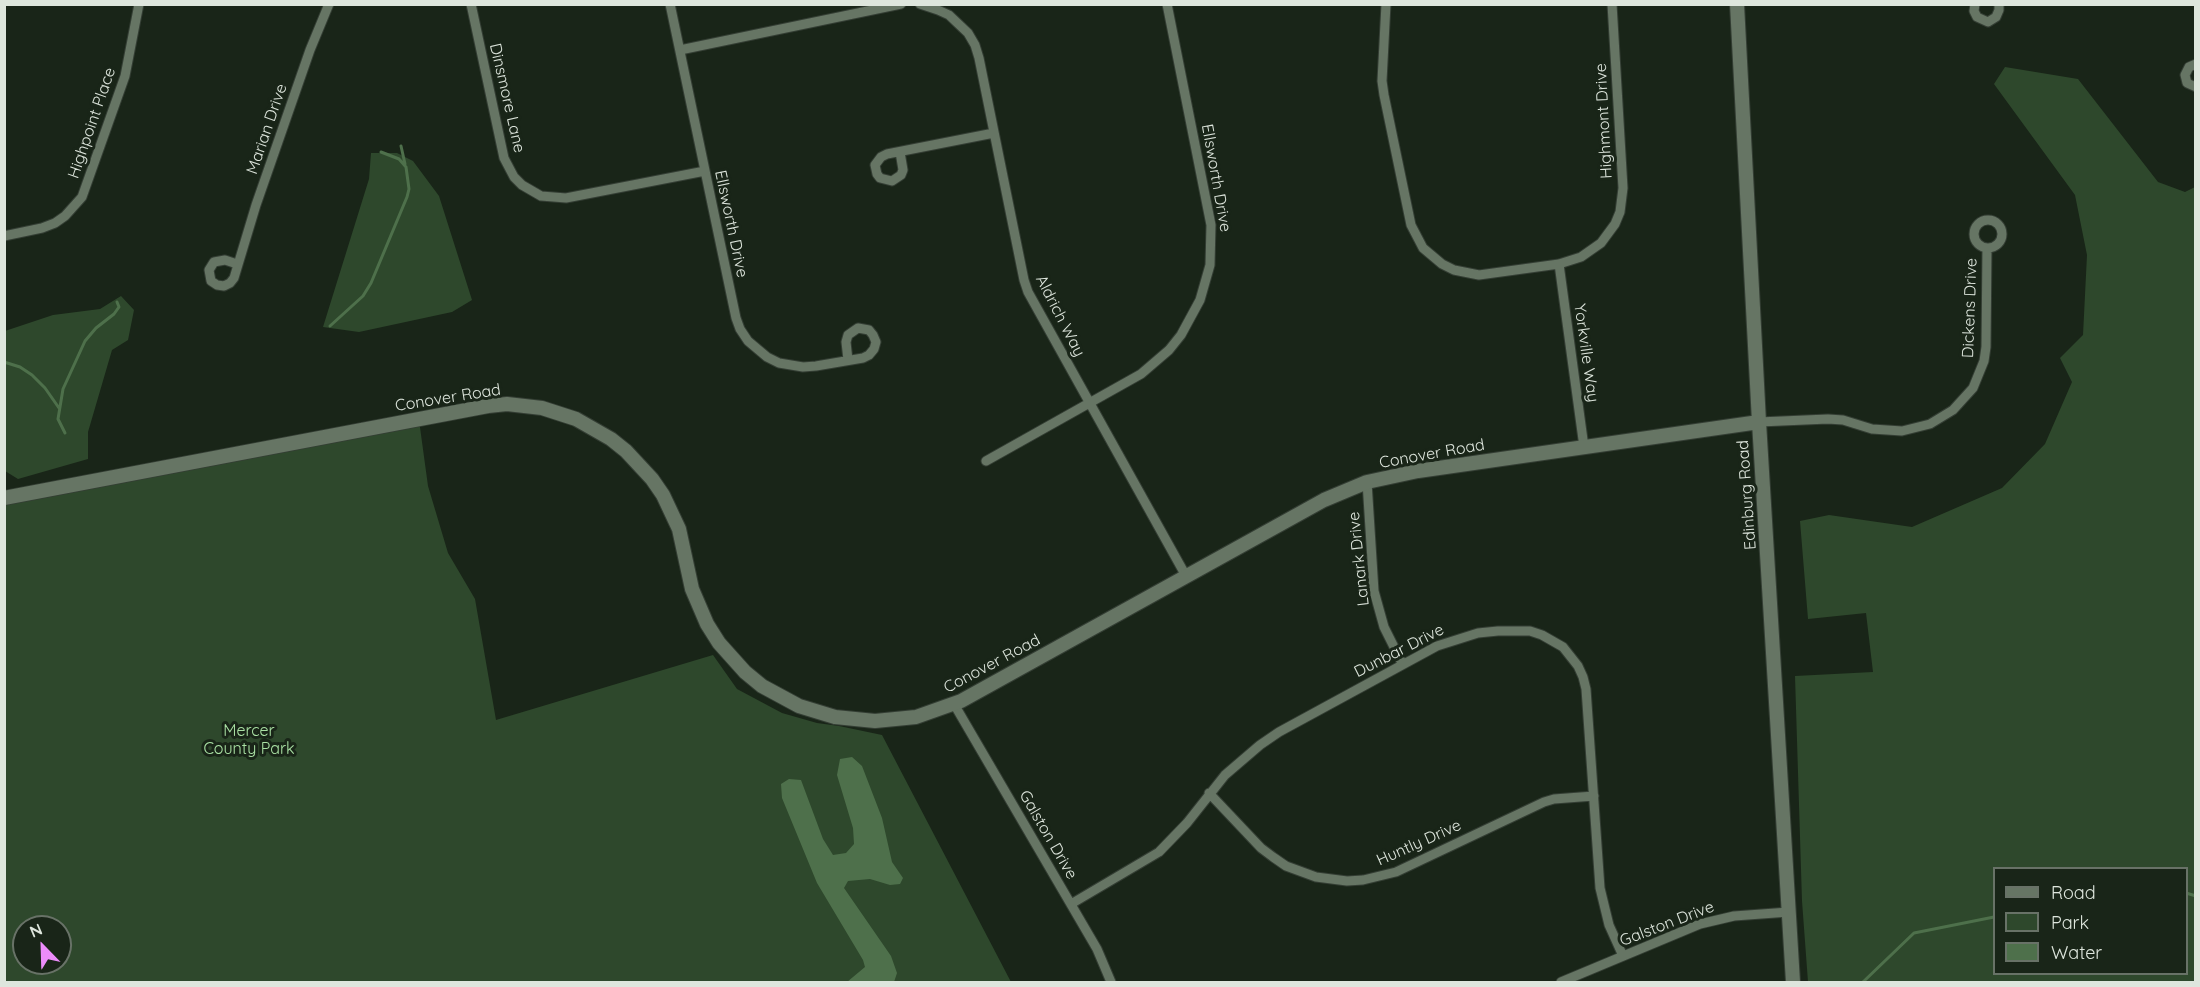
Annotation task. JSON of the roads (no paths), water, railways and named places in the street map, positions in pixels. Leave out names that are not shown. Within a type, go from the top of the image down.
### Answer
[{"type":"street","name":"Highpoint Place","points":[[4,236],[55,223],[70,212],[82,197],[125,76],[139,4]]},
{"type":"street","name":"Marian Drive","points":[[237,264],[310,50],[329,4]]},
{"type":"street","name":"Dinsmore Lane","points":[[471,4],[504,158],[514,177],[531,191],[554,198],[566,198],[705,171]]},
{"type":"street","name":"Ellsworth Drive","points":[[670,4],[736,318],[748,341],[767,357],[791,366],[816,366],[848,360]]},
{"type":"street","points":[[680,50],[901,4]]},
{"type":"street","name":"Aldrich Way","points":[[920,4],[949,15],[964,28],[975,45],[1023,280],[1186,576]]},
{"type":"street","name":"Ellsworth Drive","points":[[986,461],[1141,374],[1169,350],[1192,318],[1200,300],[1210,265],[1212,245],[1208,206],[1167,4]]},
{"type":"street","points":[[1386,4],[1382,81],[1411,225],[1416,238],[1423,248],[1442,264],[1467,274],[1489,274],[1559,264]]},
{"type":"street","name":"Highmont Drive","points":[[1559,264],[1592,251],[1609,234],[1620,212],[1623,188],[1612,4]]},
{"type":"street","name":"Edinburg Road","points":[[1737,4],[1759,423],[1793,982]]},
{"type":"street","points":[[1973,5],[1977,17],[1988,22],[1996,17],[1999,4]]},
{"type":"street","points":[[2196,64],[2189,67],[2185,75],[2187,83],[2196,87]]},
{"type":"street","points":[[900,152],[994,133]]},
{"type":"street","name":"Dickens Drive","points":[[1759,423],[1828,419],[1843,420],[1880,430],[1902,431],[1930,424],[1953,411],[1973,388],[1984,361],[1987,248]]},
{"type":"street","name":"Yorkville Way","points":[[1559,264],[1584,447]]},
{"type":"street","name":"Conover Road","points":[[4,498],[488,406],[517,405],[542,408],[576,419],[611,439],[626,451],[652,479],[663,495],[679,529],[693,589],[707,624],[731,658],[762,686],[799,706],[827,715],[855,721],[892,721],[916,717],[954,704],[1324,500],[1367,483],[1418,471],[1759,423]]},
{"type":"street","name":"Lanark Drive","points":[[1367,483],[1374,591],[1384,627],[1402,663]]},
{"type":"street","name":"Dunbar Drive","points":[[1071,904],[1159,852],[1187,823],[1224,775],[1260,745],[1402,663],[1437,646],[1478,633],[1530,632],[1553,640],[1572,656],[1583,677],[1586,689],[1600,888],[1609,925],[1623,956]]},
{"type":"street","name":"Galston Drive","points":[[954,704],[1097,949],[1111,982]]},
{"type":"street","name":"Huntly Drive","points":[[1209,793],[1261,848],[1273,857],[1308,875],[1347,881],[1381,877],[1396,872],[1544,802],[1594,796]]},
{"type":"street","name":"Galston Drive","points":[[1561,982],[1700,924],[1717,919],[1789,912]]},
{"type":"water","points":[[852,757],[862,766],[882,818],[892,862],[903,878],[900,884],[890,885],[870,879],[848,881],[844,888],[891,956],[897,973],[894,982],[847,982],[865,967],[863,960],[817,883],[782,798],[781,784],[789,779],[801,780],[823,839],[833,855],[846,853],[854,844],[853,828],[837,775],[840,759]]},
{"type":"waterway","points":[[401,146],[405,164]]},
{"type":"waterway","points":[[330,326],[363,296],[371,283],[407,197],[409,189],[406,167],[399,159],[381,152]]},
{"type":"waterway","points":[[65,433],[58,419],[63,389],[85,341],[96,328],[114,314],[119,307],[117,302]]},
{"type":"waterway","points":[[4,362],[20,367],[32,375],[45,388],[59,408]]},
{"type":"waterway","points":[[2188,894],[2196,896]]},
{"type":"waterway","points":[[1863,982],[1914,933],[1993,917]]},
{"type":"park label","name":"Mercer County Park","points":[[249,740]]}]
